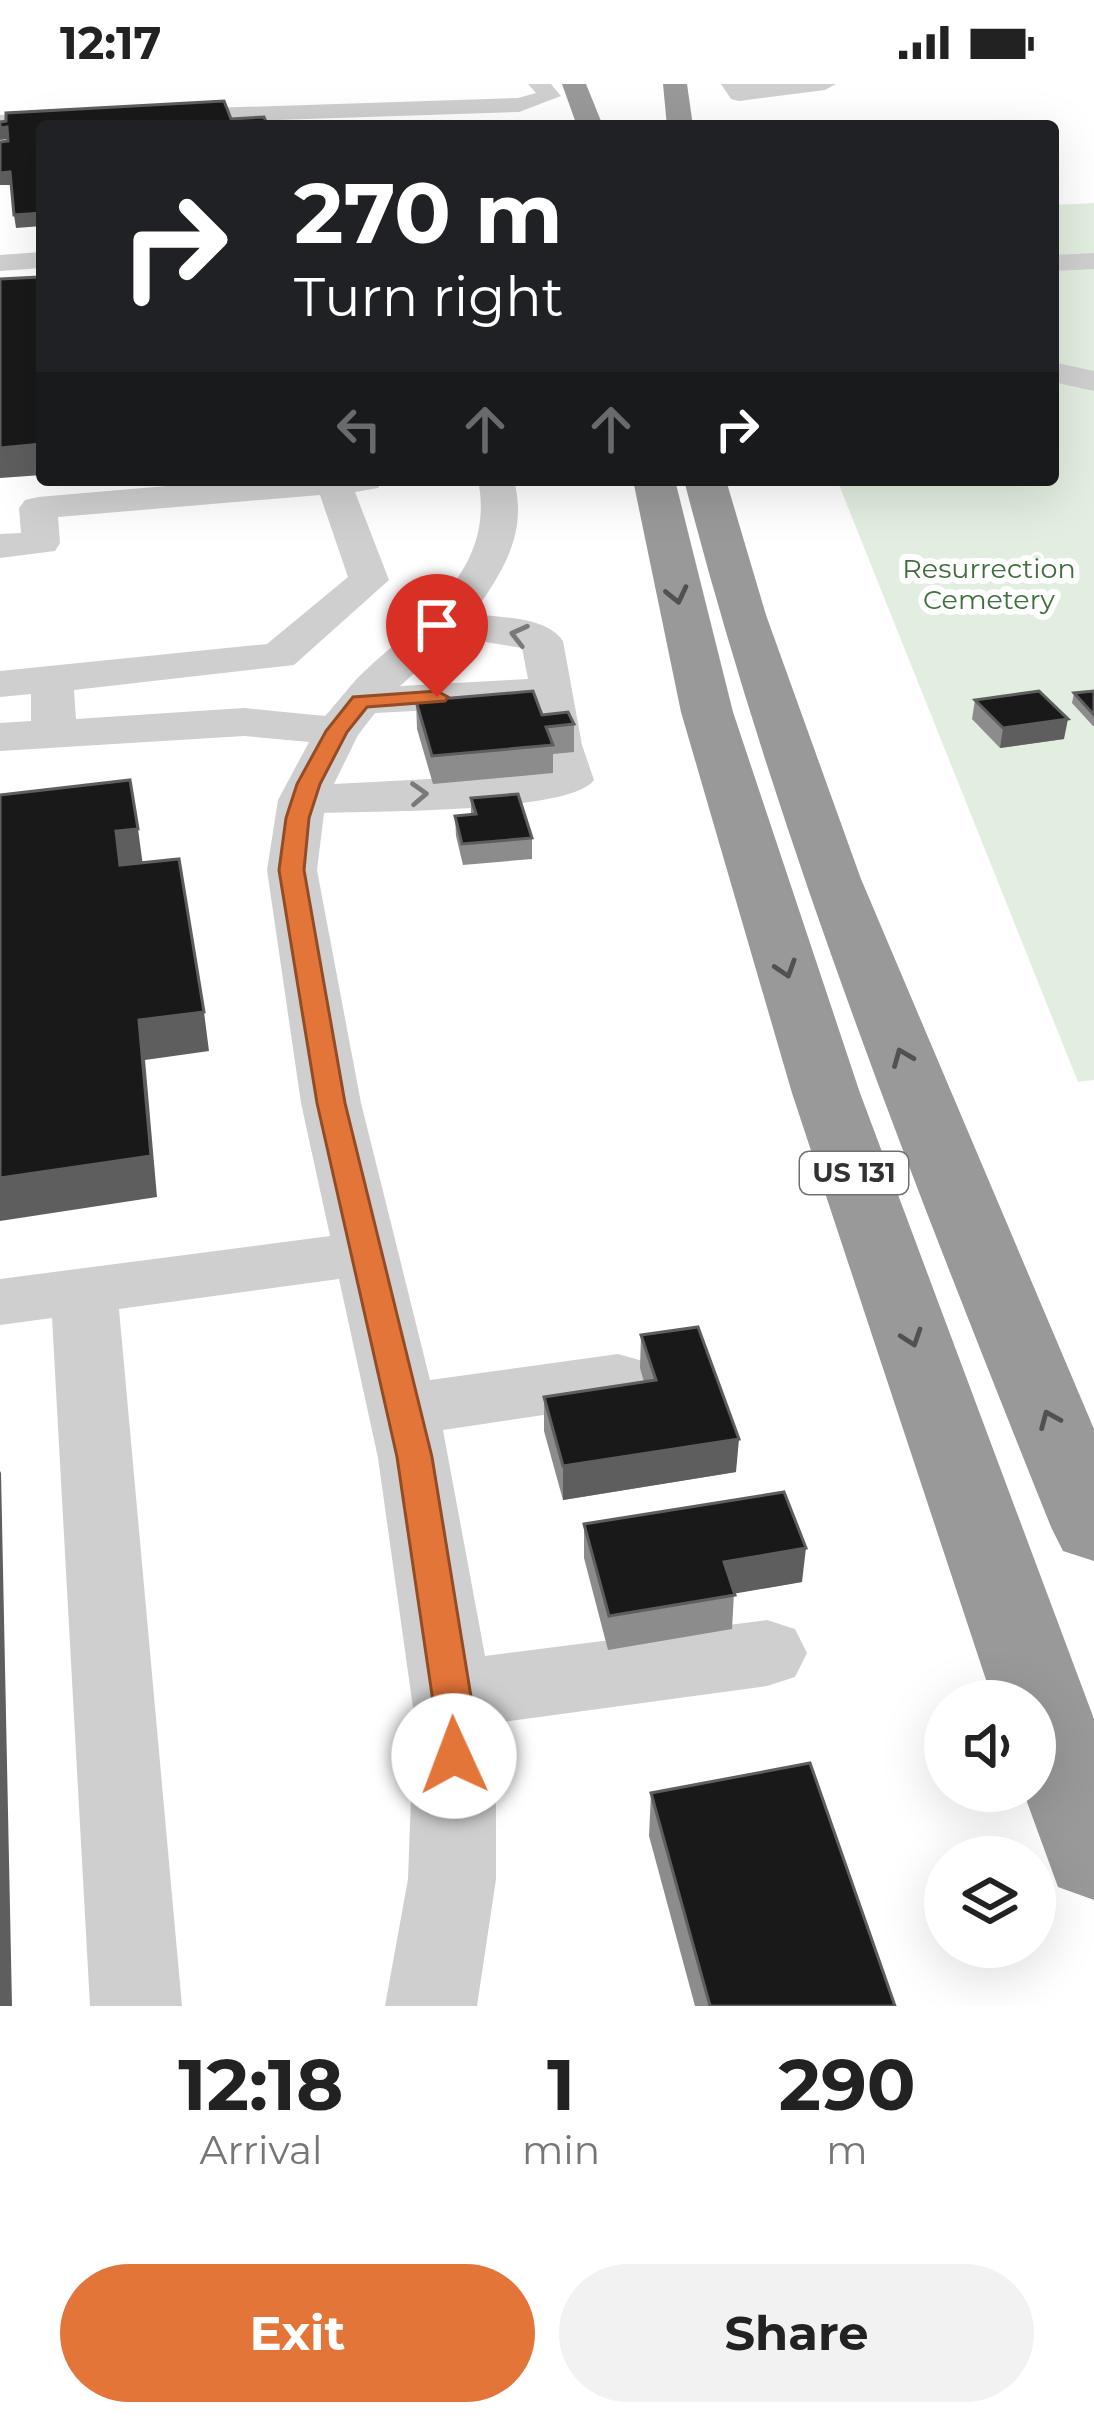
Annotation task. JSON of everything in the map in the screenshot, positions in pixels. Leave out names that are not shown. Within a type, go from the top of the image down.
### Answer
[{"type":"highway","points":[[574,84],[588,120]]},
{"type":"highway","points":[[655,84],[658,120]]},
{"type":"highway","points":[[675,84],[679,120]]},
{"type":"highway","name":"US 131","points":[[655,486],[707,712],[826,1093],[1094,1854]]},
{"type":"highway","name":"US 131","points":[[707,486],[746,631],[826,868],[1094,1527]]},
{"type":"street","points":[[285,84],[305,120]]},
{"type":"street","points":[[38,120],[188,112],[305,120],[519,105],[550,96],[538,84]]},
{"type":"street","points":[[732,84],[740,94],[760,94],[825,84]]},
{"type":"street","points":[[838,84],[848,85]]},
{"type":"street","points":[[0,122],[36,120]]},
{"type":"street","points":[[0,245],[36,242]]},
{"type":"street","points":[[0,263],[36,260]]},
{"type":"street","points":[[1059,263],[1094,261]]},
{"type":"street","points":[[1059,373],[1094,381]]},
{"type":"street","points":[[0,546],[41,543],[38,508],[292,486]]},
{"type":"street","points":[[0,684],[279,656],[369,580],[351,486]]},
{"type":"street","points":[[431,2006],[452,1879],[452,1695],[403,1410],[331,1103],[293,899],[293,847],[302,800],[348,716],[446,623],[475,588],[500,535],[497,486]]},
{"type":"street","points":[[302,800],[547,788],[570,780],[542,641],[522,632],[446,623]]},
{"type":"street","points":[[52,679],[54,732]]},
{"type":"street","points":[[0,737],[348,716],[552,691]]},
{"type":"street","points":[[0,1302],[366,1253]]},
{"type":"street","points":[[84,1291],[136,2006]]},
{"type":"street","points":[[403,1410],[618,1379]]},
{"type":"street","points":[[452,1695],[766,1653]]},
{"type":"green space","name":"Resurrection Cemetery","points":[[1094,203],[1094,1080],[1078,1082],[839,486],[1059,486],[1059,205]]},
{"type":"building","points":[[224,101],[231,119],[265,120],[36,120],[36,213],[14,215],[10,172],[0,173],[0,142],[8,141],[7,127],[0,128],[0,122],[6,121],[6,113]]},
{"type":"building","points":[[36,277],[36,445],[0,448],[0,279]]},
{"type":"building","points":[[533,691],[542,715],[568,712],[574,724],[546,727],[553,745],[432,756],[416,701]]},
{"type":"building","points":[[1039,691],[1068,719],[1003,728],[975,700]]},
{"type":"building","points":[[1094,691],[1094,715],[1074,693]]},
{"type":"building","points":[[130,780],[138,829],[116,831],[120,865],[179,859],[204,1012],[139,1020],[151,1156],[0,1178],[0,795]]},
{"type":"building","points":[[518,794],[532,838],[462,844],[455,816],[476,814],[471,798]]},
{"type":"building","points":[[698,1327],[739,1439],[563,1466],[544,1397],[656,1380],[641,1335]]},
{"type":"building","points":[[784,1492],[806,1548],[724,1562],[735,1595],[609,1616],[584,1524]]},
{"type":"building","points":[[810,1763],[895,2006],[710,2006],[651,1793]]},
{"type":"route","points":[[437,697],[360,701],[319,761],[302,800],[292,870],[293,899],[331,1103],[415,1457],[454,1715],[454,1756]]}]
